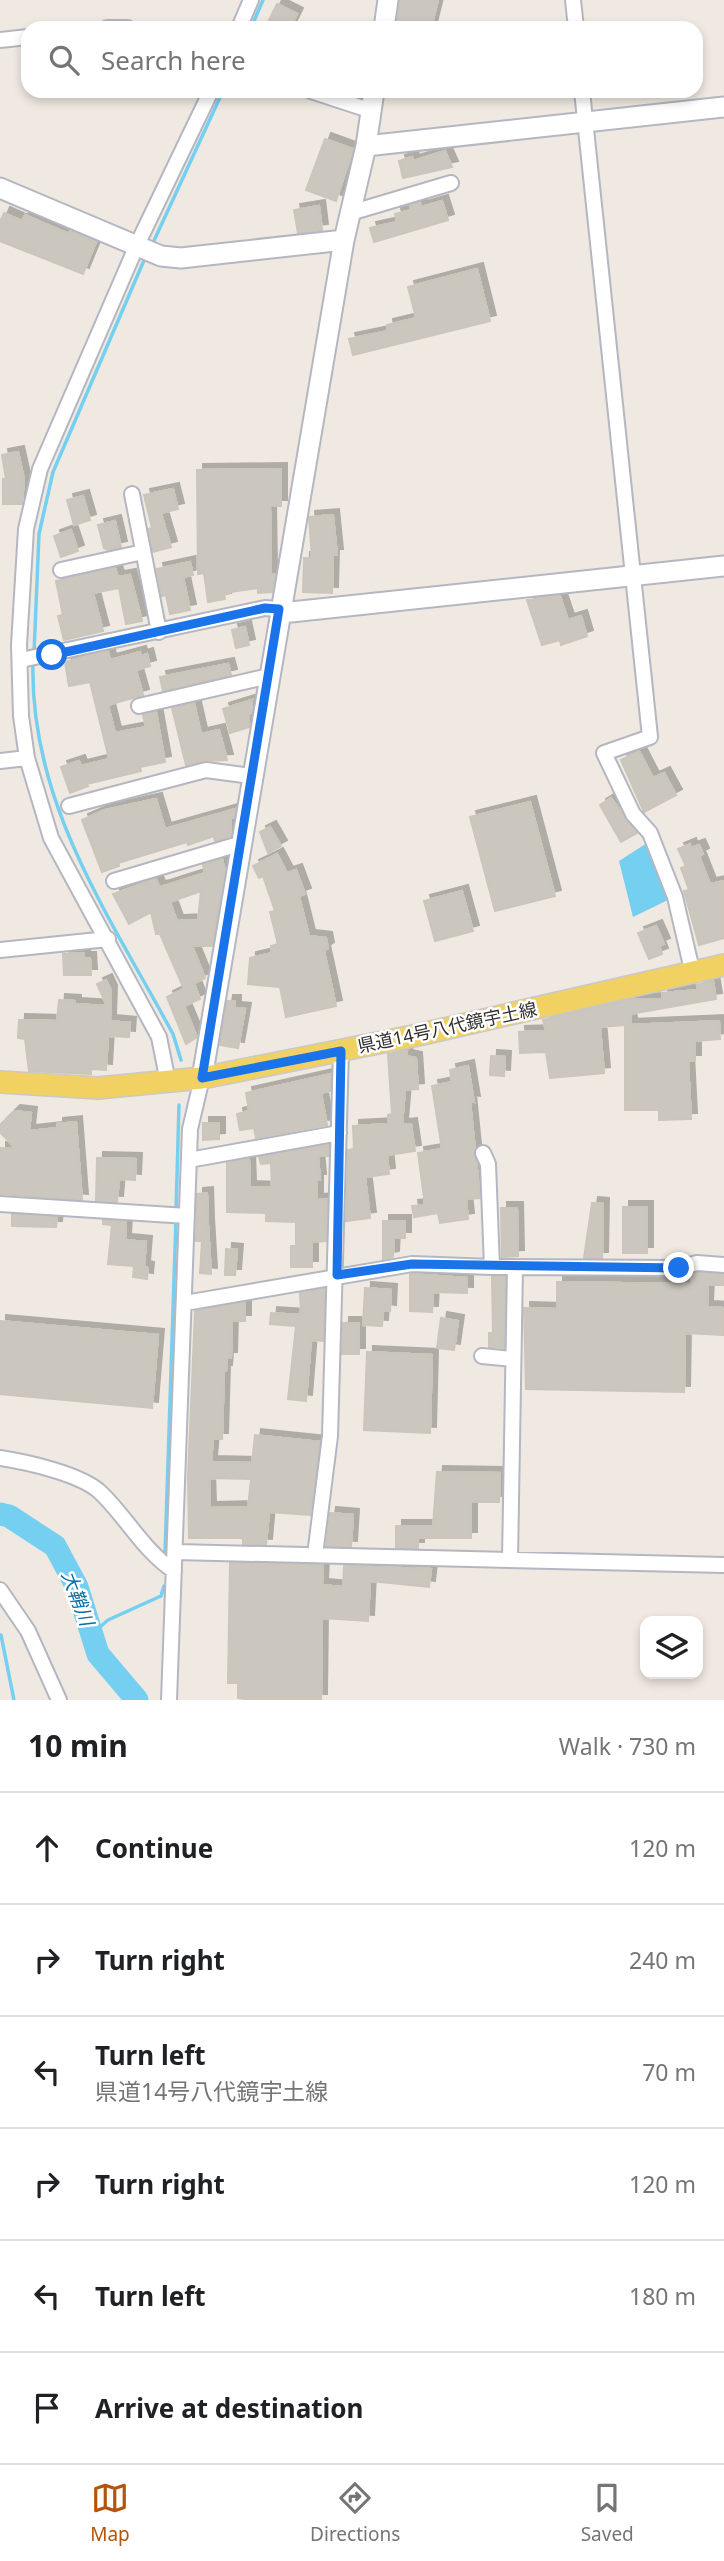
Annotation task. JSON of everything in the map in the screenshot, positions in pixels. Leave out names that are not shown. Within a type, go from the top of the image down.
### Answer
[{"type":"main road","name":"県道14号八代鏡宇土線","points":[[0,1082],[98,1088],[202,1078],[341,1051],[692,970],[724,965]]},
{"type":"street","points":[[242,21],[251,0]]},
{"type":"street","points":[[385,21],[388,0]]},
{"type":"street","points":[[573,0],[575,21]]},
{"type":"street","points":[[0,40],[21,38]]},
{"type":"street","points":[[168,1082],[159,1037],[51,838],[27,758],[21,716],[26,659],[26,529],[40,469],[147,249],[208,98]]},
{"type":"street","points":[[170,1695],[190,1129],[202,1078],[250,776],[344,240],[366,146],[373,101],[354,98]]},
{"type":"street","points":[[583,98],[650,737],[604,754],[633,814],[650,833],[675,897],[692,970]]},
{"type":"street","points":[[366,146],[724,107]]},
{"type":"street","points":[[351,213],[451,183]]},
{"type":"street","points":[[0,188],[147,249],[181,258],[344,240]]},
{"type":"street","points":[[132,494],[159,632]]},
{"type":"street","points":[[61,570],[143,552]]},
{"type":"street","points":[[26,659],[265,608],[291,612],[724,566]]},
{"type":"street","points":[[139,706],[269,676]]},
{"type":"street","points":[[0,761],[27,758]]},
{"type":"street","points":[[69,806],[206,770],[250,776]]},
{"type":"street","points":[[114,881],[239,844]]},
{"type":"street","points":[[0,950],[108,940]]},
{"type":"street","points":[[315,1555],[330,1436],[337,1275],[341,1051]]},
{"type":"street","points":[[189,1160],[339,1132]]},
{"type":"street","points":[[483,1153],[488,1164],[492,1267]]},
{"type":"street","points":[[0,1205],[185,1216]]},
{"type":"street","points":[[185,1303],[412,1264],[679,1268],[696,1263],[724,1265]]},
{"type":"street","points":[[510,1560],[515,1267]]},
{"type":"street","points":[[482,1356],[513,1359]]},
{"type":"street","points":[[0,1458],[38,1464],[99,1490],[156,1559],[174,1571]]},
{"type":"street","points":[[176,1552],[724,1565]]},
{"type":"street","points":[[0,1590],[28,1630],[59,1700]]},
{"type":"water","points":[[647,843],[670,899],[633,917],[619,861]]},
{"type":"building","points":[[400,0],[438,0],[433,21],[397,21]]},
{"type":"building","points":[[277,4],[297,14],[294,21],[268,21]]},
{"type":"building","points":[[325,139],[353,149],[336,201],[306,190]]},
{"type":"building","points":[[445,151],[452,167],[403,178],[399,161],[412,157],[413,161]]},
{"type":"building","points":[[442,201],[448,220],[374,242],[370,228],[397,222],[395,214],[411,210],[410,205],[420,202],[421,207]]},
{"type":"building","points":[[319,206],[322,230],[298,233],[294,210]]},
{"type":"building","points":[[4,213],[22,221],[25,215],[69,234],[70,231],[96,242],[83,274],[0,241],[0,222]]},
{"type":"building","points":[[477,269],[490,321],[353,355],[349,339],[388,331],[387,325],[416,318],[408,287]]},
{"type":"building","points":[[18,452],[24,479],[22,504],[3,504],[3,479],[6,479],[2,455]]},
{"type":"building","points":[[281,469],[281,506],[270,506],[271,574],[275,574],[272,592],[258,593],[258,588],[224,593],[225,599],[208,602],[204,573],[198,574],[197,470]]},
{"type":"building","points":[[173,489],[178,509],[161,513],[171,547],[153,552],[149,529],[152,528],[144,495]]},
{"type":"building","points":[[83,496],[90,520],[74,525],[67,500]]},
{"type":"building","points":[[333,515],[337,555],[333,555],[332,593],[303,592],[304,558],[312,558],[309,517]]},
{"type":"building","points":[[115,521],[121,547],[108,550],[104,548],[98,525]]},
{"type":"building","points":[[71,530],[78,551],[61,557],[54,536]]},
{"type":"building","points":[[190,562],[193,575],[183,577],[190,610],[170,614],[166,595],[162,596],[157,569]]},
{"type":"building","points":[[115,568],[118,577],[130,575],[142,621],[126,624],[119,588],[93,593],[103,631],[64,640],[58,616],[63,615],[56,581]]},
{"type":"building","points":[[560,596],[568,620],[581,616],[587,636],[561,645],[560,640],[542,645],[527,600]]},
{"type":"building","points":[[245,627],[249,645],[236,648],[232,630]]},
{"type":"building","points":[[108,651],[110,660],[140,652],[141,656],[147,654],[150,666],[136,670],[143,695],[108,705],[115,733],[146,727],[143,715],[156,712],[165,762],[140,767],[141,771],[87,784],[88,786],[70,793],[61,767],[79,761],[81,766],[109,759],[90,682],[69,686],[65,662]]},
{"type":"building","points":[[228,664],[231,675],[163,691],[160,677]]},
{"type":"building","points":[[252,700],[251,713],[248,714],[249,727],[230,733],[223,709]]},
{"type":"building","points":[[194,703],[201,734],[219,730],[227,760],[186,765],[172,708]]},
{"type":"building","points":[[639,751],[653,778],[664,773],[676,795],[644,812],[621,760]]},
{"type":"building","points":[[611,798],[637,833],[621,842],[600,805]]},
{"type":"building","points":[[156,799],[165,829],[235,809],[234,818],[231,818],[231,836],[215,841],[214,836],[188,845],[187,842],[118,863],[119,866],[102,872],[82,820],[105,810]]},
{"type":"building","points":[[530,802],[555,896],[495,911],[470,817]]},
{"type":"building","points":[[270,827],[281,846],[268,853],[260,832]]},
{"type":"building","points":[[690,844],[691,848],[699,845],[703,854],[699,856],[710,884],[724,881],[724,938],[699,945],[684,891],[689,890],[681,868],[686,866],[678,849]]},
{"type":"building","points":[[277,854],[287,873],[296,870],[305,894],[299,896],[309,936],[326,938],[328,948],[324,951],[336,1006],[286,1017],[280,987],[248,984],[250,958],[272,953],[271,946],[278,944],[270,912],[275,911],[263,876],[259,878],[253,866]]},
{"type":"building","points":[[222,859],[225,871],[212,946],[192,946],[205,978],[194,983],[200,999],[184,1006],[197,1037],[186,1044],[167,997],[184,989],[160,934],[156,934],[151,912],[129,924],[113,894],[156,879],[159,887],[205,873],[203,865]],"holes":[[[201,891],[198,920],[177,921],[170,902]]]},
{"type":"building","points":[[462,891],[473,931],[435,941],[424,901]]},
{"type":"building","points":[[656,926],[664,944],[659,946],[662,954],[649,959],[638,933]]},
{"type":"building","points":[[84,953],[84,958],[90,958],[91,975],[64,975],[63,954]]},
{"type":"building","points":[[106,980],[111,991],[110,1021],[130,1023],[129,1037],[108,1036],[106,1070],[91,1069],[91,1074],[29,1071],[25,1039],[18,1038],[19,1020],[57,1021],[59,1000],[107,1006],[97,984]]},
{"type":"building","points":[[713,981],[716,999],[630,1014],[631,1025],[719,1021],[720,1039],[695,1041],[695,1061],[688,1061],[691,1119],[659,1120],[659,1110],[625,1110],[625,1025],[600,1027],[604,1073],[550,1078],[546,1052],[520,1053],[519,1032],[546,1031],[543,1020],[630,1000],[662,999],[662,993],[698,990],[697,985]]},
{"type":"building","points":[[227,1001],[235,1001],[235,1008],[245,1009],[238,1048],[220,1045]]},
{"type":"building","points":[[407,1051],[406,1056],[416,1058],[418,1089],[405,1090],[402,1125],[411,1124],[415,1151],[387,1155],[389,1174],[365,1177],[370,1218],[346,1221],[348,1150],[354,1149],[353,1126],[389,1124],[388,1115],[392,1114],[388,1054]]},
{"type":"building","points":[[491,1056],[505,1057],[504,1076],[490,1075]]},
{"type":"building","points":[[468,1066],[474,1102],[470,1101],[480,1198],[466,1199],[468,1219],[440,1223],[438,1213],[414,1217],[412,1206],[425,1205],[418,1153],[442,1149],[432,1086],[452,1082],[450,1070]]},
{"type":"building","points":[[331,1074],[330,1091],[321,1093],[327,1125],[256,1138],[254,1128],[240,1130],[237,1114],[249,1111],[246,1093]]},
{"type":"building","points":[[14,1111],[31,1113],[29,1131],[57,1128],[57,1124],[76,1122],[82,1200],[0,1194],[0,1148],[16,1149],[0,1132],[0,1125]]},
{"type":"building","points":[[203,1123],[219,1123],[219,1139],[203,1140]]},
{"type":"building","points":[[329,1145],[328,1156],[318,1156],[320,1180],[317,1180],[317,1200],[327,1199],[326,1241],[312,1242],[312,1267],[291,1267],[291,1246],[296,1246],[296,1222],[266,1221],[266,1213],[227,1212],[227,1163],[249,1159],[250,1187],[272,1188],[271,1163],[261,1164],[259,1157]]},
{"type":"building","points":[[97,1158],[136,1159],[135,1180],[119,1179],[117,1202],[96,1201]]},
{"type":"building","points":[[207,1193],[211,1274],[200,1273],[202,1241],[196,1241],[197,1194]]},
{"type":"building","points":[[592,1203],[603,1204],[602,1258],[584,1258]]},
{"type":"building","points":[[623,1207],[647,1207],[647,1253],[623,1253]]},
{"type":"building","points":[[501,1208],[517,1208],[518,1256],[502,1257]]},
{"type":"building","points":[[12,1214],[57,1217],[56,1227],[12,1226]]},
{"type":"building","points":[[103,1220],[126,1222],[125,1240],[146,1242],[144,1267],[148,1268],[147,1279],[133,1277],[134,1266],[108,1264],[112,1225],[103,1224]]},
{"type":"building","points":[[383,1221],[405,1221],[405,1238],[394,1238],[393,1257],[383,1259]]},
{"type":"building","points":[[226,1249],[237,1250],[235,1275],[225,1275]]},
{"type":"building","points":[[410,1274],[467,1278],[467,1293],[433,1292],[432,1312],[410,1311]]},
{"type":"building","points":[[691,1275],[724,1275],[724,1285],[708,1285],[707,1307],[724,1308],[724,1335],[685,1333],[684,1392],[526,1389],[524,1308],[557,1309],[557,1282],[691,1284]]},
{"type":"building","points":[[492,1277],[505,1277],[504,1348],[489,1347],[489,1333],[493,1333]]},
{"type":"building","points":[[365,1288],[391,1290],[390,1311],[383,1310],[382,1326],[363,1325]]},
{"type":"building","points":[[325,1289],[323,1341],[311,1340],[306,1401],[288,1399],[296,1326],[270,1324],[271,1313],[301,1315],[300,1293]]},
{"type":"building","points":[[245,1302],[245,1321],[232,1321],[231,1358],[227,1358],[224,1371],[222,1439],[213,1439],[211,1462],[252,1463],[255,1435],[320,1442],[310,1515],[269,1512],[266,1545],[243,1544],[243,1538],[189,1538],[188,1477],[195,1311]],"holes":[[[209,1478],[251,1479],[248,1507],[210,1508]]]},
{"type":"building","points":[[441,1318],[458,1321],[454,1350],[437,1348]]},
{"type":"building","points":[[0,1321],[158,1335],[152,1408],[0,1394]]},
{"type":"building","points":[[343,1323],[359,1323],[359,1354],[342,1354]]},
{"type":"building","points":[[367,1352],[432,1355],[430,1433],[364,1430]]},
{"type":"building","points":[[437,1472],[500,1473],[499,1502],[471,1502],[471,1538],[418,1538],[418,1548],[396,1548],[396,1526],[433,1526]]},
{"type":"building","points":[[330,1513],[353,1515],[351,1547],[326,1546]]},
{"type":"building","points":[[230,1563],[323,1565],[322,1585],[343,1587],[344,1566],[431,1569],[429,1587],[370,1581],[368,1621],[322,1618],[321,1700],[249,1700],[238,1698],[238,1683],[228,1683]]},
{"type":"waterway","points":[[254,21],[263,0]]},
{"type":"waterway","points":[[152,245],[220,98]]},
{"type":"waterway","points":[[34,653],[39,534],[53,472],[145,258]]},
{"type":"waterway","points":[[33,661],[35,713],[44,762],[59,810],[100,901],[173,1034],[181,1060]]},
{"type":"waterway","points":[[176,1212],[179,1105]]},
{"type":"waterway","points":[[165,1554],[176,1219]]},
{"type":"waterway","name":"大鞘川","points":[[0,1514],[9,1516],[55,1546],[77,1587],[98,1654],[137,1700]]},
{"type":"waterway","points":[[92,1634],[108,1620],[161,1596],[164,1586]]},
{"type":"waterway","points":[[1,1635],[14,1700]]},
{"type":"route","points":[[52,655],[265,608],[279,609],[202,1078],[341,1051],[337,1275],[346,1276],[412,1264],[679,1268]]}]
